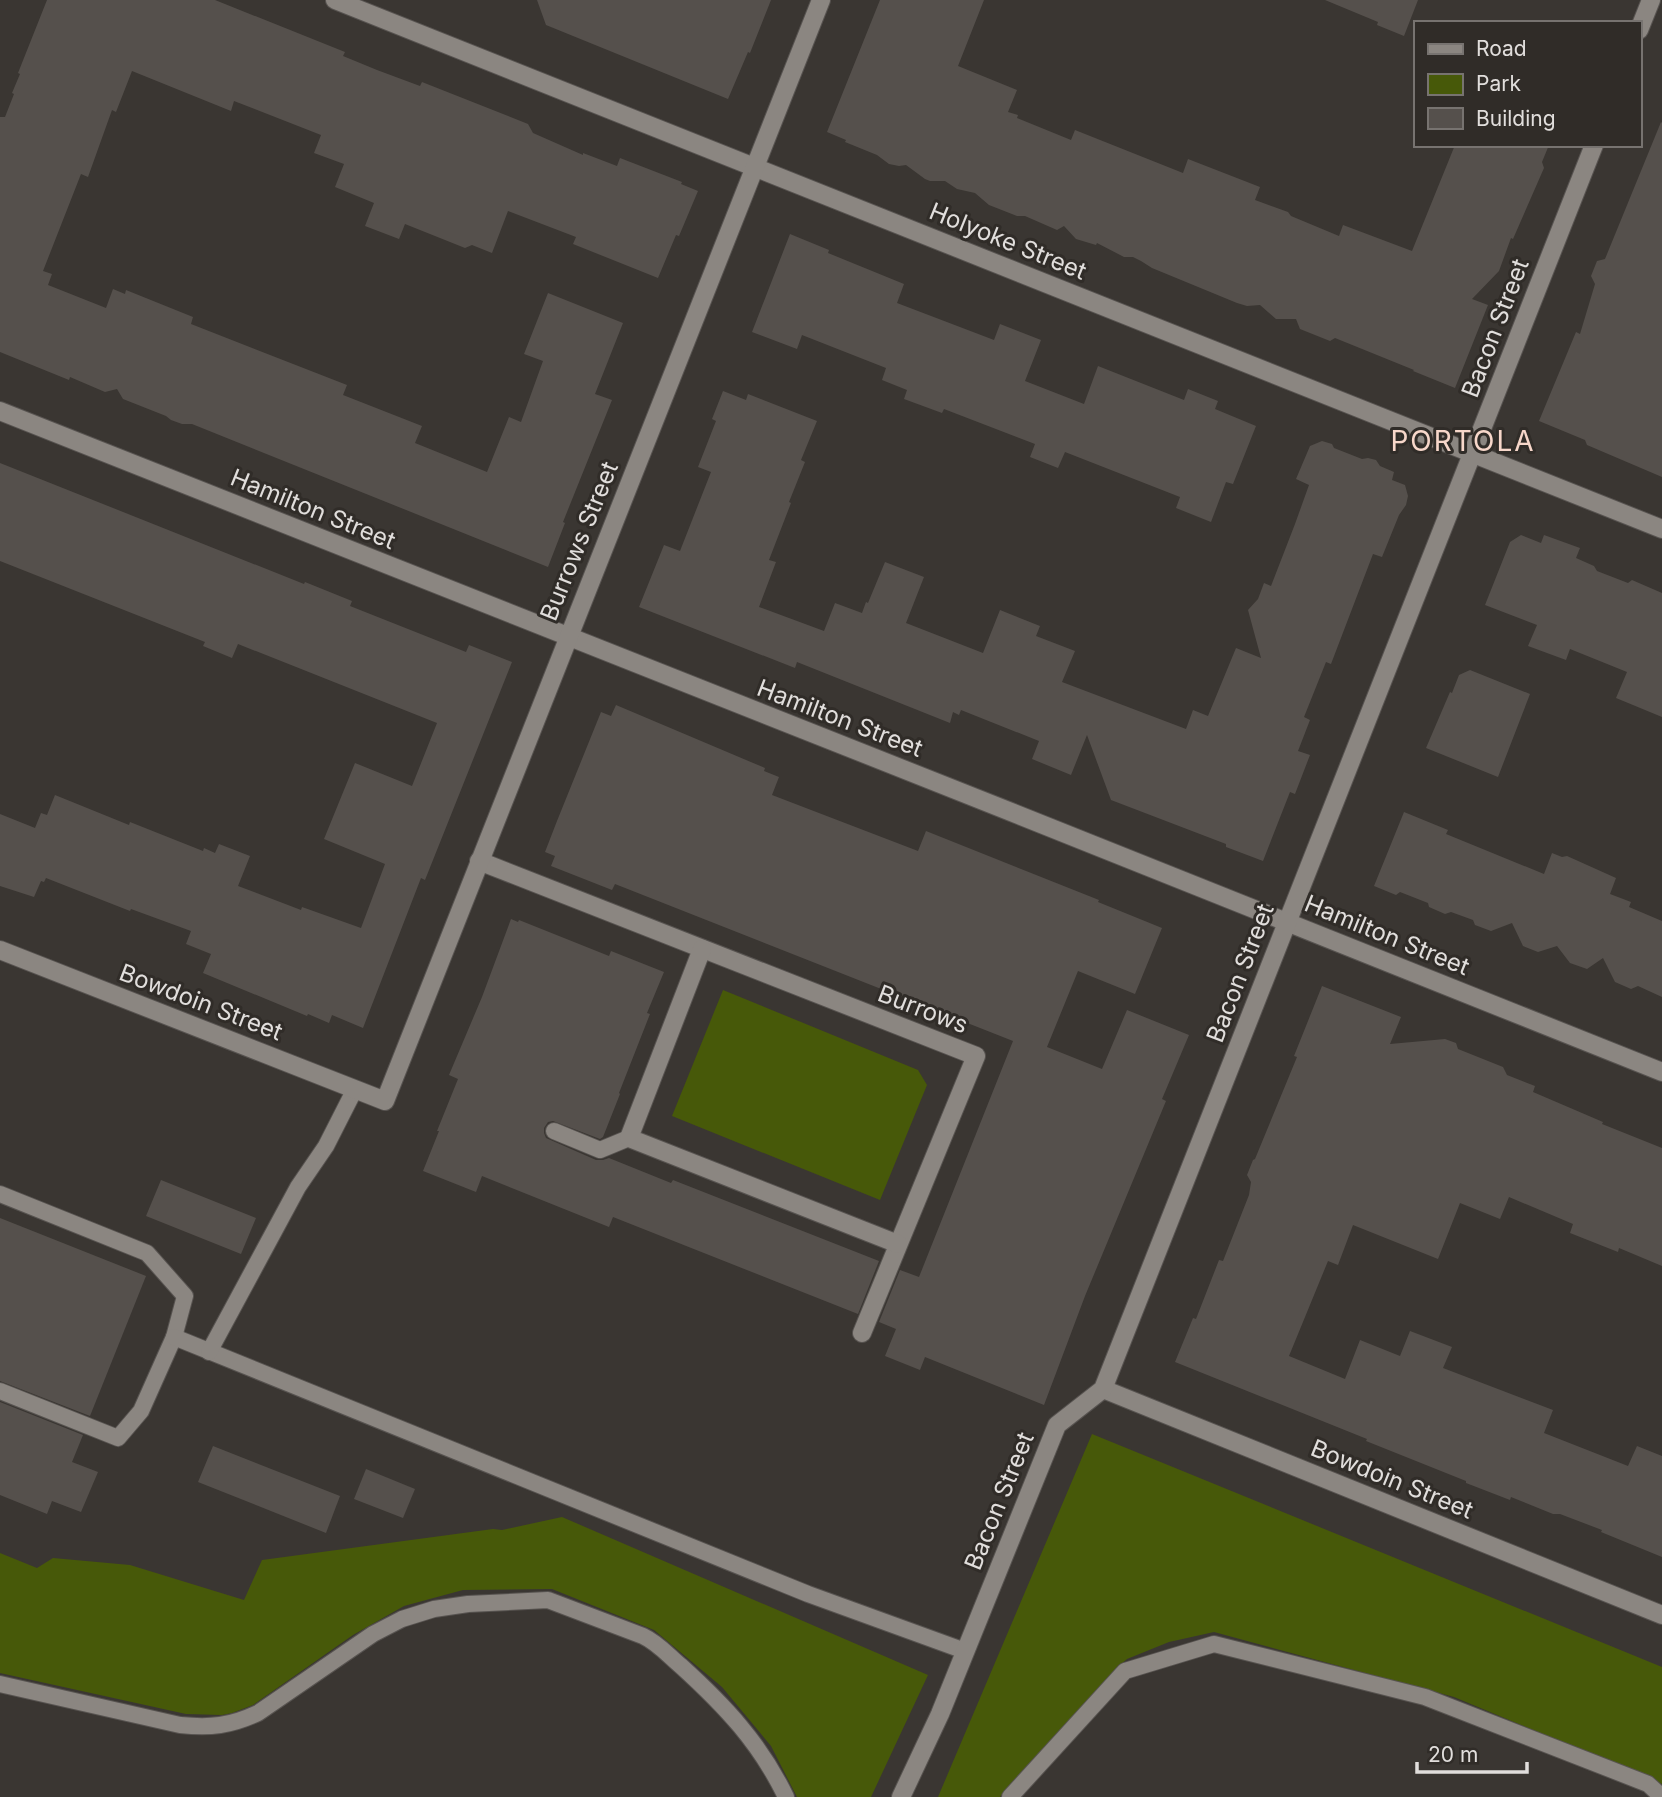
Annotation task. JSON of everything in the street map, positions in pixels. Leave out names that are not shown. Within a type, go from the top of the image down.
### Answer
[{"type":"street","name":"Holyoke Street","points":[[335,0],[1662,529]]},
{"type":"street","name":"Burrows Street","points":[[385,1101],[821,0]]},
{"type":"street","points":[[1641,25],[1651,0]]},
{"type":"street","name":"Bacon Street","points":[[901,1797],[940,1714],[1056,1425],[1103,1389],[1593,147]]},
{"type":"street","name":"Hamilton Street","points":[[0,411],[1662,1072]]},
{"type":"street","name":"Burrows","points":[[479,861],[976,1056],[862,1332]]},
{"type":"street","name":"Bowdoin Street","points":[[0,950],[385,1101]]},
{"type":"street","points":[[702,950],[629,1138],[898,1244]]},
{"type":"street","name":"Bowdoin Street","points":[[1103,1389],[1662,1615]]},
{"type":"lane","points":[[209,1352],[298,1187],[326,1146],[355,1089]]},
{"type":"lane","points":[[554,1131],[600,1150],[629,1138]]},
{"type":"lane","points":[[0,1194],[147,1253],[185,1296],[174,1337],[141,1411],[118,1438],[0,1391]]},
{"type":"lane","points":[[174,1337],[808,1594],[965,1651]]},
{"type":"lane","points":[[0,1684],[180,1725],[221,1726],[240,1722],[258,1713],[373,1634],[402,1619],[434,1609],[468,1604],[548,1600],[643,1636],[656,1644],[709,1692],[741,1727],[768,1764],[786,1797]]},
{"type":"lane","points":[[1010,1797],[1125,1671],[1214,1644],[1425,1698],[1648,1784],[1662,1797]]},
{"type":"green space","points":[[723,990],[918,1070],[927,1085],[880,1200],[672,1116]]},
{"type":"green space","points":[[1092,1434],[1662,1667],[1662,1784],[1454,1697],[1214,1632],[1169,1642],[1127,1659],[1000,1797],[938,1797]]},
{"type":"green space","points":[[562,1517],[928,1675],[871,1797],[797,1797],[771,1746],[722,1687],[654,1630],[552,1589],[463,1590],[404,1606],[353,1635],[253,1705],[222,1715],[186,1714],[0,1673],[0,1553],[37,1568],[53,1558],[130,1565],[244,1600],[262,1560],[493,1529],[502,1530]]},
{"type":"building","points":[[47,0],[215,0],[345,52],[343,56],[377,70],[420,86],[422,82],[528,124],[533,133],[583,155],[617,166],[620,158],[698,191],[658,278],[573,244],[576,237],[508,211],[492,253],[472,245],[465,248],[405,224],[399,239],[365,226],[374,203],[335,187],[344,164],[314,153],[321,135],[234,101],[231,111],[132,71],[116,112],[112,110],[88,177],[81,174],[43,271],[52,274],[48,285],[106,308],[113,289],[125,294],[126,290],[193,317],[191,324],[347,385],[343,395],[422,426],[415,443],[487,472],[509,417],[521,422],[543,361],[524,354],[548,293],[623,323],[595,394],[612,400],[548,567],[192,424],[171,420],[123,399],[117,389],[105,392],[0,352],[0,117],[5,117],[20,74],[18,73]]},
{"type":"building","points":[[537,0],[771,0],[728,99],[546,25]]},
{"type":"building","points":[[880,0],[984,0],[958,66],[1017,90],[1008,112],[1018,115],[1017,118],[1071,140],[1075,130],[1183,173],[1188,159],[1260,187],[1255,200],[1339,236],[1343,225],[1412,251],[1454,147],[1548,147],[1542,162],[1544,168],[1513,239],[1511,238],[1499,271],[1472,299],[1488,305],[1455,388],[1335,338],[1330,341],[1300,329],[1296,319],[1276,319],[1260,305],[1247,306],[1237,303],[1152,268],[1133,257],[1124,257],[1097,243],[1096,245],[1076,239],[1064,226],[1057,230],[989,205],[975,193],[957,189],[945,181],[925,179],[906,165],[889,164],[877,155],[827,132]]},
{"type":"building","points":[[1325,0],[1418,0],[1404,36]]},
{"type":"building","points":[[1661,122],[1662,477],[1539,421],[1576,332],[1580,334],[1595,284],[1591,276],[1597,261],[1605,259]]},
{"type":"building","points":[[790,234],[829,250],[828,253],[904,284],[897,303],[994,340],[1000,324],[1041,340],[1025,381],[1084,404],[1098,366],[1184,400],[1188,389],[1218,401],[1215,409],[1256,426],[1233,484],[1226,482],[1211,522],[1176,508],[1180,497],[1065,452],[1058,468],[1030,457],[1035,444],[944,409],[942,413],[904,399],[907,390],[882,380],[886,368],[802,335],[797,349],[752,332]]},
{"type":"building","points":[[723,391],[746,400],[748,394],[817,421],[801,460],[805,462],[769,560],[776,562],[759,607],[824,631],[835,603],[862,613],[885,562],[924,577],[906,623],[983,653],[1000,610],[1040,626],[1036,636],[1075,651],[1062,682],[1186,729],[1193,710],[1208,716],[1236,648],[1261,658],[1248,610],[1258,599],[1264,583],[1271,586],[1295,524],[1309,485],[1296,479],[1310,446],[1322,441],[1332,444],[1334,448],[1362,459],[1376,460],[1380,466],[1394,472],[1392,480],[1405,485],[1408,496],[1406,505],[1399,515],[1382,557],[1373,554],[1331,664],[1326,662],[1304,717],[1310,720],[1298,751],[1310,755],[1295,794],[1290,792],[1263,861],[1111,800],[1087,735],[1071,775],[1032,759],[1039,741],[961,710],[959,715],[953,712],[950,723],[797,662],[795,668],[639,607],[664,545],[680,551],[711,472],[698,467],[716,421],[712,419]]},
{"type":"building","points":[[0,463],[352,601],[350,606],[466,652],[469,645],[512,662],[425,880],[421,878],[363,1028],[332,1015],[329,1023],[308,1014],[307,1016],[203,973],[211,954],[186,944],[191,931],[131,909],[130,911],[46,878],[44,882],[41,881],[34,897],[0,886],[0,814],[35,828],[41,813],[47,815],[55,795],[203,851],[204,848],[215,853],[219,844],[250,856],[238,886],[301,910],[302,907],[361,928],[385,864],[324,839],[355,763],[412,786],[437,723],[238,644],[232,658],[203,646],[205,642],[0,561]]},
{"type":"building","points":[[1521,535],[1541,543],[1544,535],[1580,548],[1576,558],[1594,566],[1597,571],[1628,583],[1632,580],[1662,593],[1662,717],[1616,698],[1627,672],[1570,649],[1566,660],[1528,646],[1537,625],[1485,605],[1510,542]]},
{"type":"building","points":[[1470,670],[1530,694],[1498,777],[1426,748],[1459,675]]},
{"type":"building","points":[[616,705],[765,768],[764,771],[779,777],[772,795],[918,851],[926,831],[1162,928],[1135,994],[1078,971],[1047,1047],[1102,1069],[1127,1010],[1189,1035],[1162,1099],[1166,1101],[1085,1296],[1044,1405],[925,1357],[920,1370],[885,1356],[896,1329],[879,1322],[900,1270],[919,1277],[1013,1041],[615,884],[612,890],[551,866],[555,856],[545,852],[601,712],[611,716]]},
{"type":"building","points":[[1404,812],[1448,830],[1446,834],[1544,874],[1552,853],[1567,856],[1616,878],[1610,894],[1631,902],[1629,907],[1662,921],[1662,997],[1638,986],[1631,989],[1615,982],[1603,958],[1587,969],[1570,963],[1557,946],[1538,952],[1523,946],[1512,923],[1491,931],[1475,925],[1473,920],[1451,912],[1445,914],[1429,907],[1428,903],[1374,886]]},
{"type":"building","points":[[511,919],[609,956],[611,951],[664,972],[603,1137],[600,1139],[553,1121],[548,1122],[544,1128],[546,1138],[596,1160],[609,1158],[671,1183],[673,1180],[879,1261],[858,1314],[613,1217],[609,1227],[482,1176],[476,1192],[423,1171],[458,1079],[449,1075]]},
{"type":"building","points":[[1322,986],[1401,1017],[1390,1044],[1445,1039],[1456,1043],[1458,1049],[1503,1067],[1507,1075],[1535,1086],[1533,1092],[1662,1148],[1662,1266],[1619,1248],[1618,1252],[1570,1233],[1573,1224],[1509,1197],[1500,1219],[1460,1203],[1438,1259],[1353,1225],[1338,1265],[1328,1261],[1289,1356],[1345,1379],[1360,1340],[1400,1356],[1410,1331],[1452,1347],[1443,1368],[1553,1410],[1544,1433],[1628,1466],[1637,1446],[1662,1456],[1662,1557],[1560,1514],[1553,1514],[1511,1497],[1510,1500],[1466,1483],[1366,1441],[1367,1439],[1175,1362],[1193,1318],[1196,1319],[1219,1260],[1223,1261],[1249,1195],[1251,1182],[1247,1175],[1297,1057],[1294,1056]]},
{"type":"building","points":[[161,1180],[256,1218],[241,1254],[146,1216]]},
{"type":"building","points":[[0,1218],[146,1276],[90,1416],[0,1381]]},
{"type":"building","points":[[0,1402],[83,1435],[72,1462],[98,1472],[81,1512],[52,1501],[47,1514],[0,1495]]},
{"type":"building","points":[[213,1446],[340,1496],[326,1533],[198,1482]]},
{"type":"building","points":[[366,1469],[415,1489],[403,1518],[354,1499]]},
{"type":"district","name":"PORTOLA","points":[[1463,441]]}]
